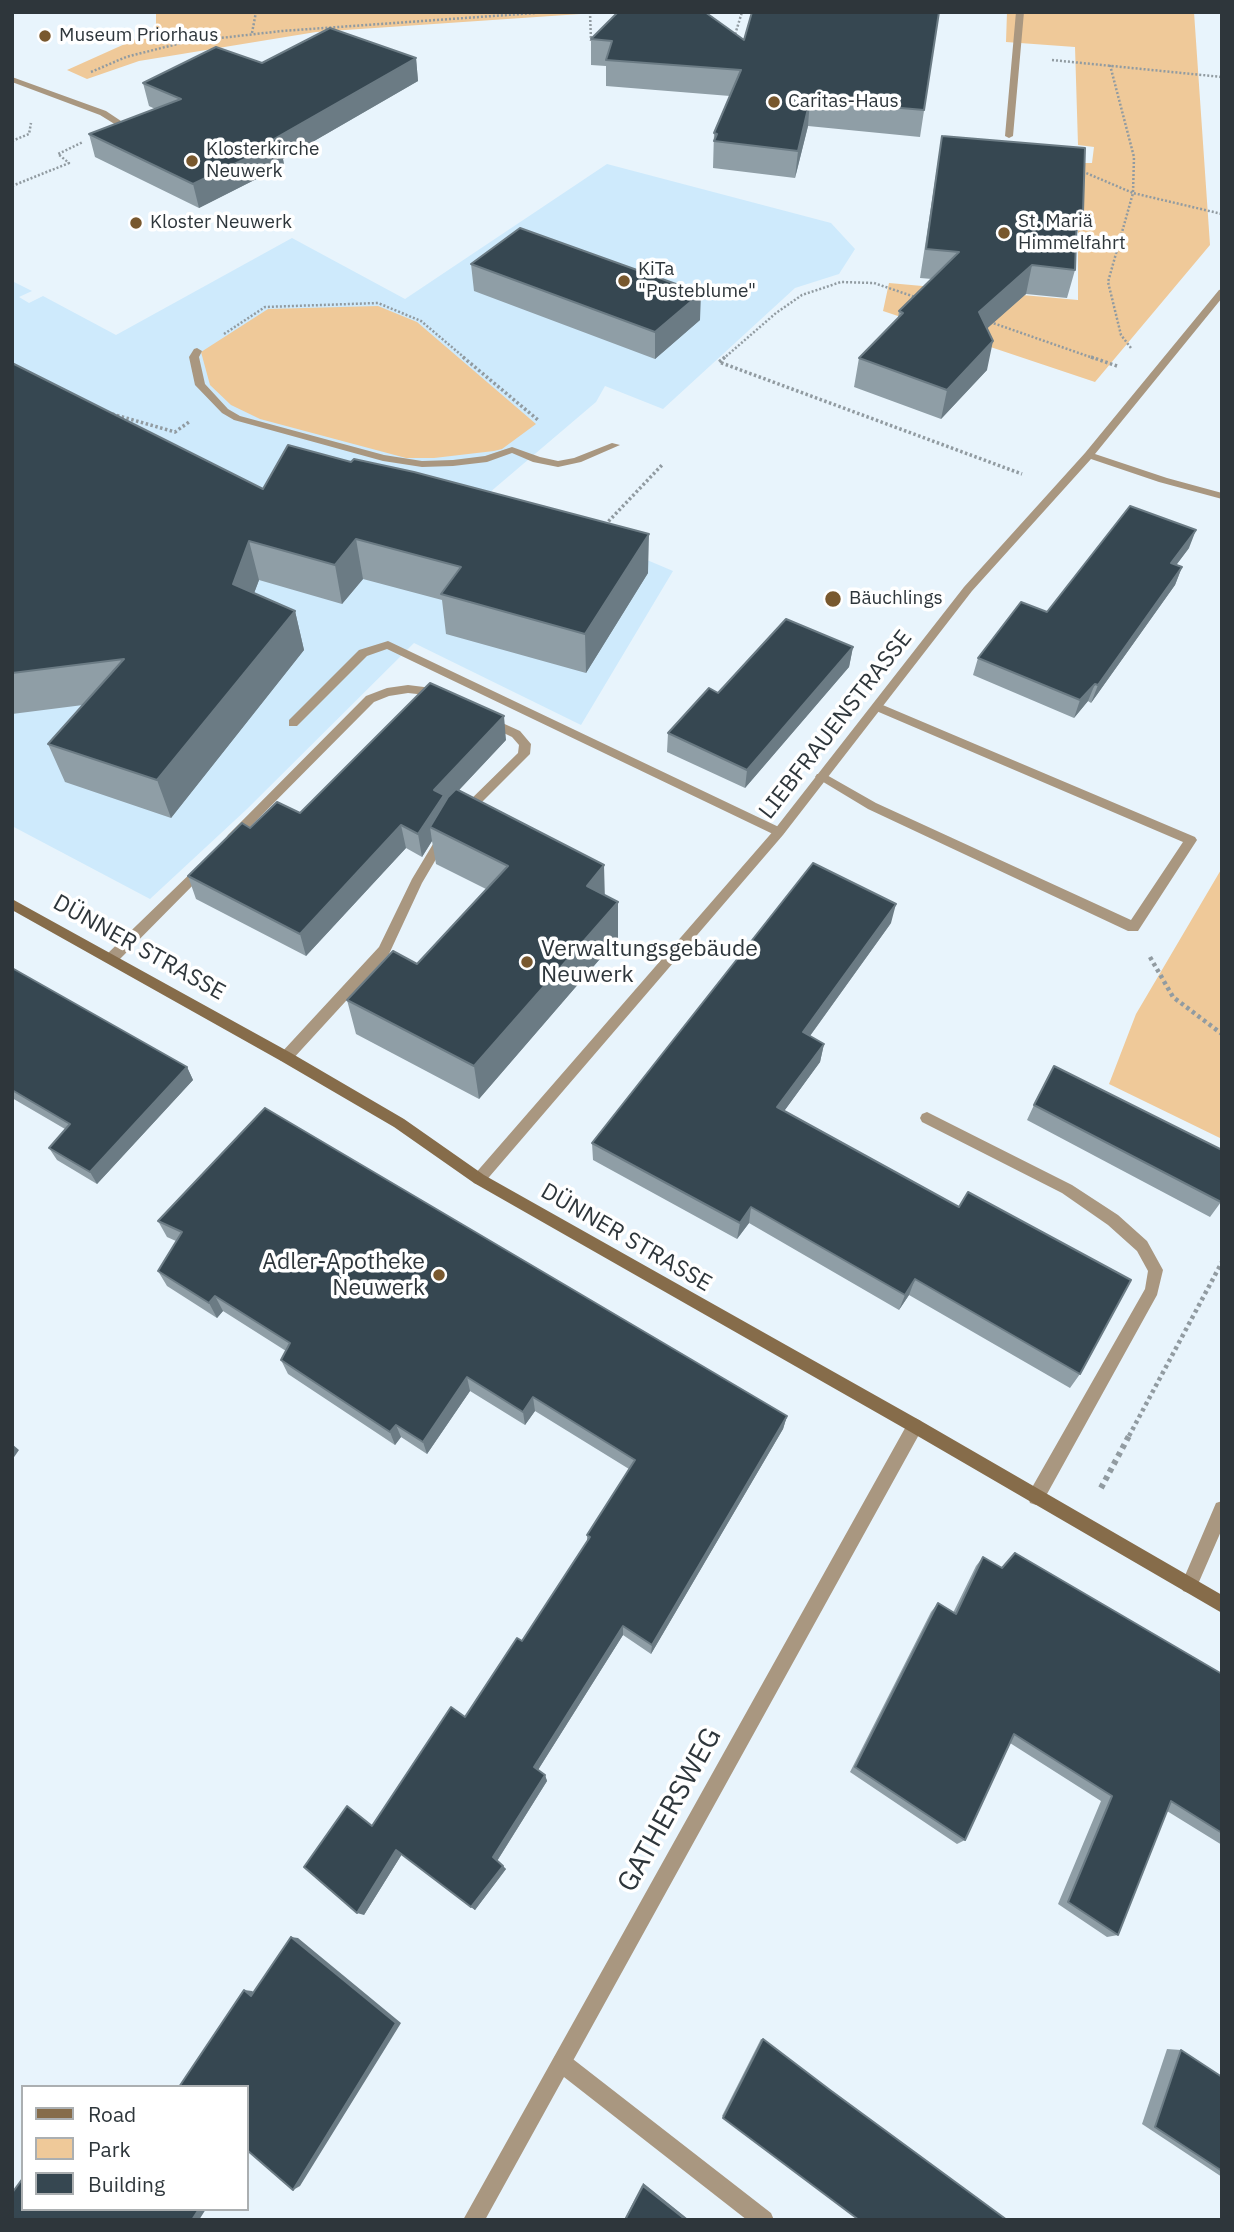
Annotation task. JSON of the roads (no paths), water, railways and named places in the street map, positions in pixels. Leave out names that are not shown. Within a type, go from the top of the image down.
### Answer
[{"type":"street","points":[[1010,136],[1020,12]]},
{"type":"street","points":[[12,79],[103,113],[135,133]]},
{"type":"street","name":"LIEBFRAUENSTRASSE","points":[[479,1179],[779,832],[968,589],[1089,454],[1222,292]]},
{"type":"street","points":[[197,351],[194,357],[200,385],[214,402],[237,418],[405,463],[487,459],[512,450],[537,460],[558,464],[577,460],[615,445]]},
{"type":"street","points":[[1089,454],[1163,480],[1222,496]]},
{"type":"street","points":[[293,723],[363,653],[388,645],[779,832]]},
{"type":"street","points":[[220,850],[370,699],[387,692],[408,689],[428,691],[450,702]]},
{"type":"street","points":[[821,777],[872,806],[1133,927],[1191,840],[878,707]]},
{"type":"street","points":[[457,821],[524,754],[525,744],[516,734],[472,712]]},
{"type":"street","points":[[286,1057],[384,950],[416,883],[447,830]]},
{"type":"street","points":[[112,958],[211,860]]},
{"type":"street","name":"DÜNNER STRASSE","points":[[12,904],[286,1057],[399,1123],[479,1179],[915,1426],[1222,1605]]},
{"type":"street","points":[[927,1118],[1068,1189],[1113,1220],[1142,1246],[1156,1270],[1152,1290],[1036,1497]]},
{"type":"street","name":"GATHERSWEG","points":[[473,2220],[915,1426]]},
{"type":"street","points":[[1189,1585],[1222,1509]]},
{"type":"street","points":[[562,2063],[764,2220]]},
{"type":"place","name":"Museum Priorhaus","points":[[45,36]]},
{"type":"place","name":"Caritas-Haus","points":[[774,102]]},
{"type":"place","name":"Klosterkirche Neuwerk","points":[[192,161]]},
{"type":"place","name":"Kloster Neuwerk","points":[[136,223]]},
{"type":"place","name":"St. Mariä Himmelfahrt","points":[[1004,233]]},
{"type":"place","name":"KiTa \"Pusteblume\"","points":[[624,281]]},
{"type":"place","name":"Bäuchlings","points":[[833,599]]},
{"type":"place","name":"Verwaltungsgebäude Neuwerk","points":[[527,962]]},
{"type":"place","name":"Adler-Apotheke Neuwerk","points":[[439,1275]]}]
